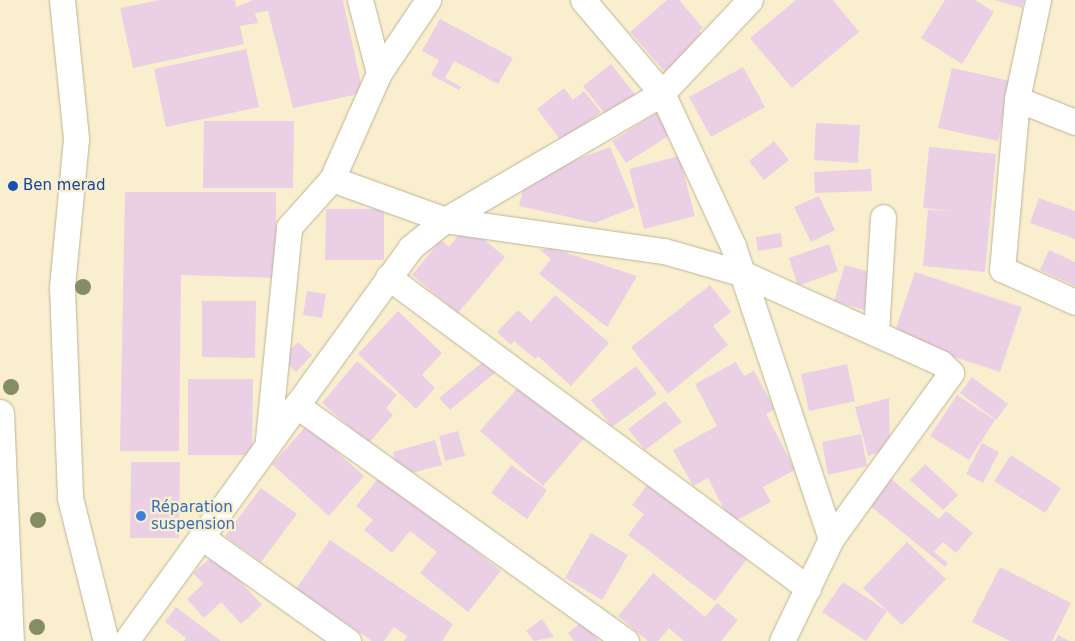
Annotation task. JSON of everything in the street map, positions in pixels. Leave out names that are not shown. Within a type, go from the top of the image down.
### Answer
[{"type":"main road","points":[[0,414],[10,641]]},
{"type":"street","points":[[62,0],[76,139],[62,287],[70,498],[106,641]]},
{"type":"street","points":[[360,0],[379,73]]},
{"type":"street","points":[[268,438],[290,226],[332,179],[379,73],[428,0]]},
{"type":"street","points":[[583,0],[662,93],[744,274],[831,539]]},
{"type":"street","points":[[126,641],[203,538],[268,438],[296,405],[410,248],[445,220],[662,93],[750,0]]},
{"type":"street","points":[[1038,0],[1017,99],[1002,269],[1075,302]]},
{"type":"street","points":[[1017,99],[1075,122]]},
{"type":"street","points":[[332,179],[445,220],[664,251],[744,274],[941,363],[951,373],[831,539],[782,641]]},
{"type":"street","points":[[876,332],[884,217]]},
{"type":"street","points":[[388,277],[808,588]]},
{"type":"street","points":[[296,405],[626,641]]},
{"type":"street","points":[[203,538],[348,641]]},
{"type":"building","points":[[160,0],[235,0],[236,7],[253,0],[343,0],[363,93],[293,108],[268,11],[255,13],[258,23],[240,26],[244,44],[133,68],[120,8]]},
{"type":"building","points":[[667,0],[679,0],[703,28],[699,31],[704,37],[665,72],[630,32]]},
{"type":"building","points":[[796,0],[833,0],[859,32],[792,88],[750,38]]},
{"type":"building","points":[[945,0],[975,0],[994,12],[962,64],[921,38]]},
{"type":"building","points":[[994,0],[1024,0],[1022,8]]},
{"type":"building","points":[[440,19],[513,58],[498,84],[454,61],[445,78],[461,87],[459,90],[431,75],[439,60],[422,51]]},
{"type":"building","points":[[246,49],[259,107],[166,127],[154,69]]},
{"type":"building","points":[[611,64],[637,97],[609,119],[583,86]]},
{"type":"building","points":[[743,67],[765,107],[711,137],[689,97]]},
{"type":"building","points":[[952,68],[1011,81],[998,141],[938,128]]},
{"type":"building","points":[[564,88],[573,100],[584,91],[601,112],[562,142],[537,109]]},
{"type":"building","points":[[657,113],[671,134],[626,163],[612,141]]},
{"type":"building","points":[[204,121],[294,121],[293,188],[203,188]]},
{"type":"building","points":[[816,123],[860,125],[858,163],[814,160]]},
{"type":"building","points":[[774,141],[789,160],[764,180],[749,161]]},
{"type":"building","points":[[610,147],[635,207],[595,223],[519,206],[523,190],[572,161]]},
{"type":"building","points":[[929,147],[996,154],[985,272],[923,266],[928,210],[953,211],[923,208]]},
{"type":"building","points":[[679,156],[695,216],[644,229],[629,169]]},
{"type":"building","points":[[871,169],[872,191],[815,193],[814,172]]},
{"type":"building","points":[[125,192],[276,192],[276,278],[181,275],[179,451],[120,451]]},
{"type":"building","points":[[819,196],[835,230],[811,242],[794,207]]},
{"type":"building","points":[[1039,198],[1075,211],[1075,239],[1030,223]]},
{"type":"building","points":[[326,209],[384,209],[384,260],[325,260]]},
{"type":"building","points":[[467,225],[505,257],[458,313],[412,275],[441,240],[449,247]]},
{"type":"building","points":[[781,233],[782,247],[758,251],[756,237]]},
{"type":"building","points":[[829,244],[838,271],[798,286],[789,258]]},
{"type":"building","points":[[552,248],[637,276],[607,327],[539,274],[551,259],[540,250]]},
{"type":"building","points":[[1049,250],[1075,262],[1075,286],[1040,270]]},
{"type":"building","points":[[845,265],[876,274],[864,310],[834,301]]},
{"type":"building","points":[[915,272],[1022,307],[1000,372],[893,337]]},
{"type":"building","points":[[710,285],[731,312],[713,326],[728,345],[668,394],[631,347]]},
{"type":"building","points":[[307,291],[326,294],[322,318],[303,315]]},
{"type":"building","points":[[555,295],[609,343],[571,386],[538,356],[535,359],[514,341],[511,345],[497,332],[518,310],[531,322]]},
{"type":"building","points":[[202,301],[256,301],[255,358],[202,357]]},
{"type":"building","points":[[398,311],[442,353],[422,375],[435,388],[416,409],[358,354]]},
{"type":"building","points":[[298,342],[312,355],[296,372],[282,358]]},
{"type":"building","points":[[485,360],[496,372],[450,410],[439,398]]},
{"type":"building","points":[[357,361],[397,395],[386,408],[393,415],[369,443],[322,403]]},
{"type":"building","points":[[736,362],[744,376],[754,371],[775,409],[766,414],[795,470],[763,487],[771,502],[731,523],[708,478],[693,486],[673,450],[717,426],[695,384]]},
{"type":"building","points":[[847,364],[855,401],[809,411],[801,374]]},
{"type":"building","points":[[636,366],[657,394],[612,427],[591,400]]},
{"type":"building","points":[[972,377],[1008,404],[996,420],[960,393]]},
{"type":"building","points":[[188,379],[253,379],[252,455],[188,455]]},
{"type":"building","points":[[523,382],[586,436],[543,486],[480,431]]},
{"type":"building","points":[[957,395],[995,420],[969,460],[930,436]]},
{"type":"building","points":[[889,398],[890,449],[868,456],[855,407]]},
{"type":"building","points":[[665,401],[682,422],[645,450],[628,429]]},
{"type":"building","points":[[307,425],[364,476],[329,516],[272,464]]},
{"type":"building","points":[[458,431],[465,456],[445,461],[439,436]]},
{"type":"building","points":[[861,434],[867,466],[828,475],[822,442]]},
{"type":"building","points":[[435,440],[442,465],[400,476],[393,452]]},
{"type":"building","points":[[982,443],[999,452],[983,483],[966,474]]},
{"type":"building","points":[[1011,455],[1061,488],[1045,513],[994,481]]},
{"type":"building","points":[[131,462],[180,462],[179,538],[130,538]]},
{"type":"building","points":[[925,464],[958,495],[943,510],[910,480]]},
{"type":"building","points":[[511,465],[547,490],[527,519],[491,493]]},
{"type":"building","points":[[381,475],[501,571],[468,612],[420,573],[437,552],[410,531],[392,553],[364,530],[373,520],[356,506]]},
{"type":"building","points":[[890,478],[939,519],[946,511],[973,533],[956,553],[943,542],[934,552],[948,563],[945,567],[868,504]]},
{"type":"building","points":[[648,484],[747,559],[715,601],[628,535],[644,514],[632,505]]},
{"type":"building","points":[[261,488],[297,514],[261,562],[225,536]]},
{"type":"building","points":[[591,533],[628,555],[602,600],[565,578]]},
{"type":"building","points":[[330,540],[453,624],[442,641],[404,641],[407,636],[394,627],[384,641],[372,641],[296,589]]},
{"type":"building","points":[[907,542],[946,579],[902,625],[863,588]]},
{"type":"building","points":[[215,554],[262,605],[241,624],[221,602],[204,618],[187,599],[203,584],[193,573]]},
{"type":"building","points":[[1000,567],[1071,603],[1052,641],[1010,641],[972,622]]},
{"type":"building","points":[[653,573],[705,617],[717,603],[738,620],[721,641],[684,641],[669,628],[658,641],[648,641],[618,616]]},
{"type":"building","points":[[843,582],[887,611],[866,641],[822,612]]},
{"type":"building","points":[[176,607],[221,641],[184,641],[186,638],[165,622]]},
{"type":"building","points":[[542,619],[554,637],[534,641],[526,631]]},
{"type":"building","points":[[583,621],[599,641],[574,641],[568,633]]},
{"type":"building","points":[[1058,635],[1069,641],[1055,641]]},
{"type":"place","name":"Ben merad","points":[[13,186]]},
{"type":"place","name":"Réparation suspension","points":[[141,516]]}]
